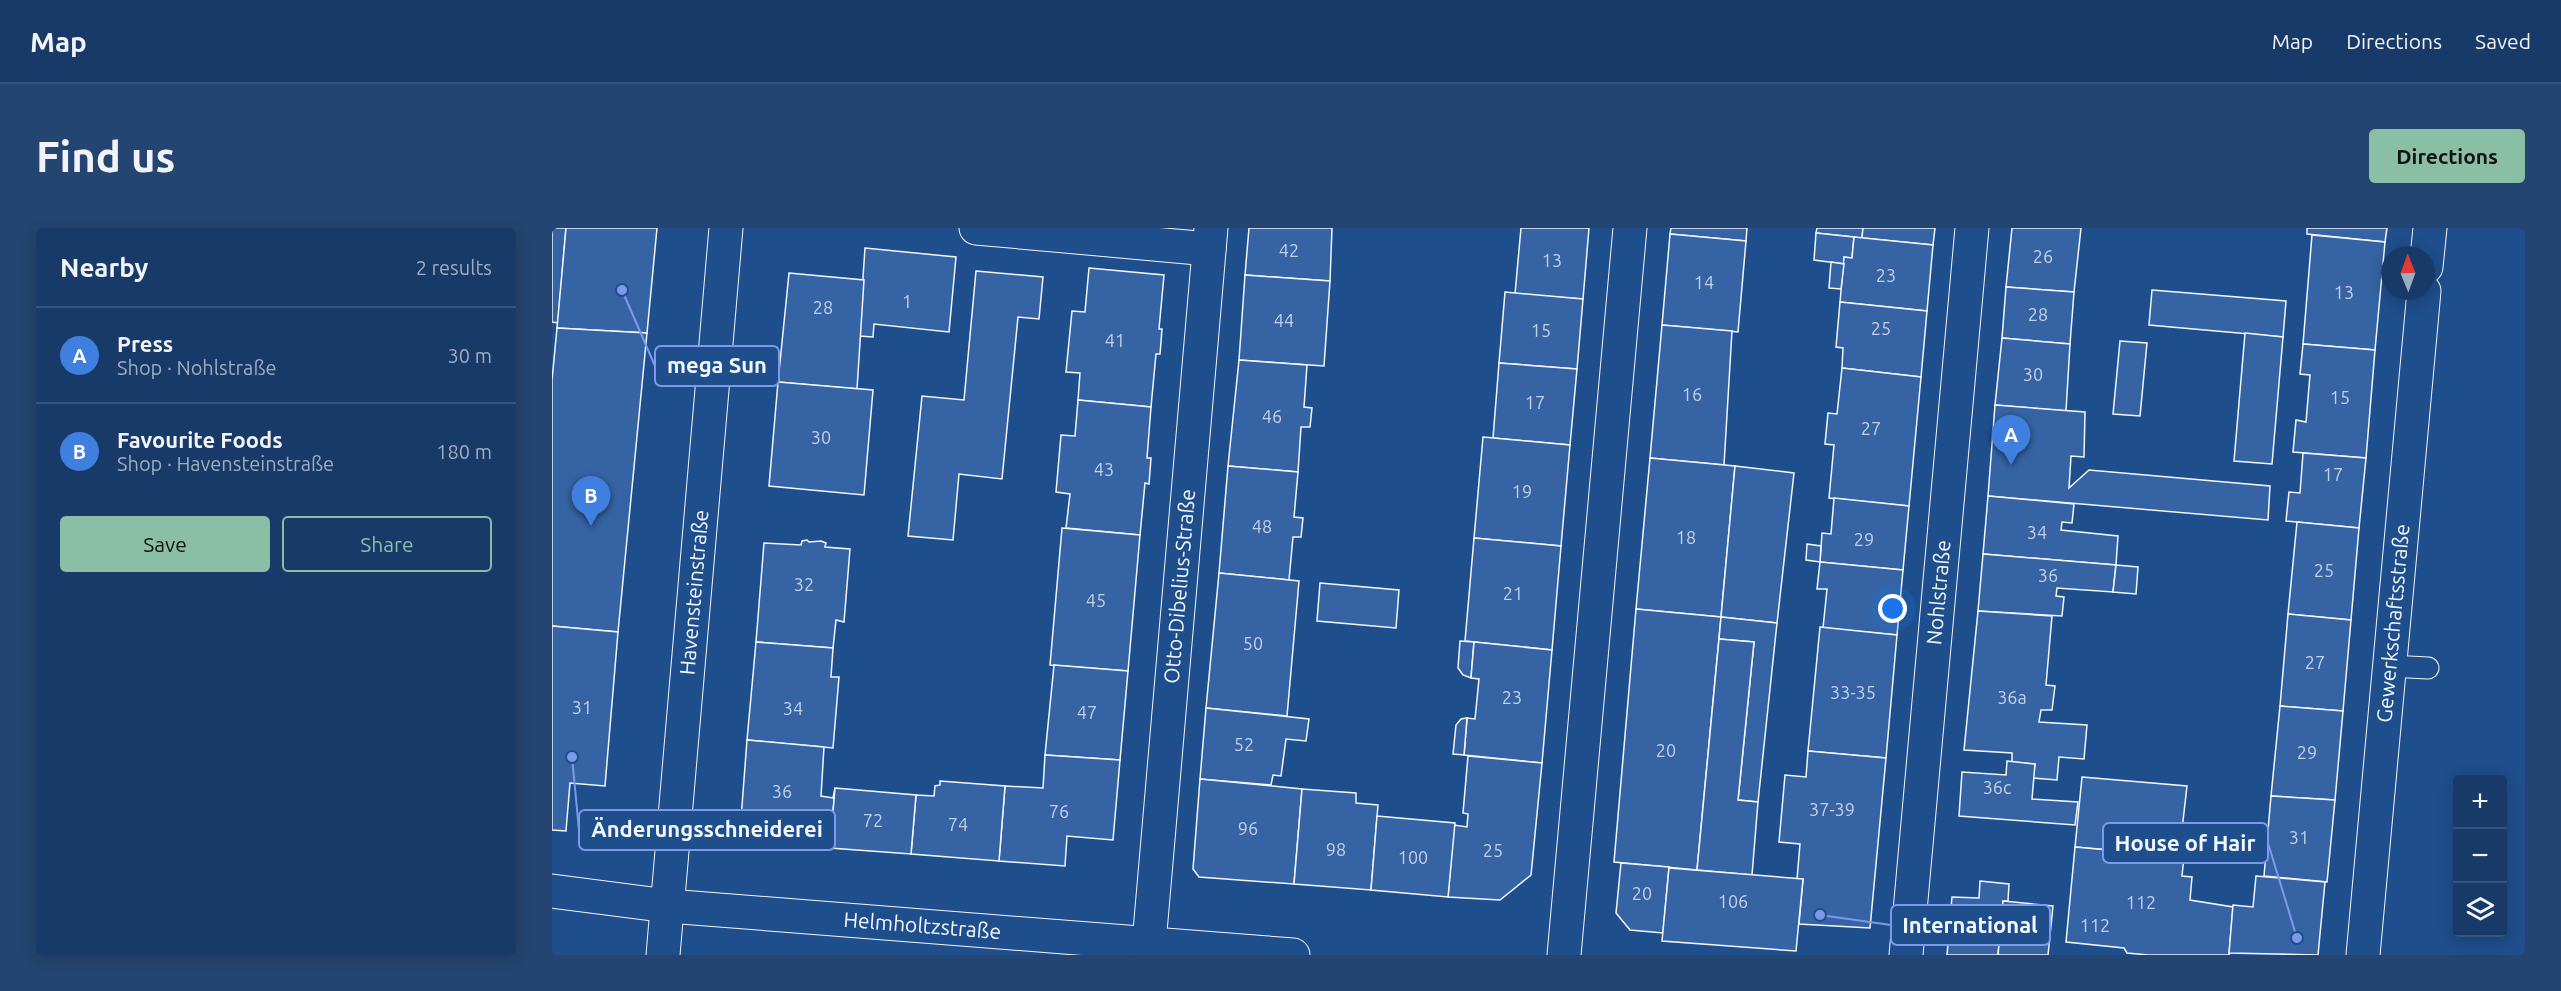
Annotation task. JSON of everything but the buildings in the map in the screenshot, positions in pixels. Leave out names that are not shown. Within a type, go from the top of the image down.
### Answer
[{"type":"street","name":"Havensteinstraße","points":[[663,955],[726,228]]},
{"type":"street","points":[[975,228],[1210,239]]},
{"type":"street","points":[[1564,955],[1630,228]]},
{"type":"street","name":"Nohlstraße","points":[[1906,955],[1972,228]]},
{"type":"street","points":[[2428,246],[2430,228]]},
{"type":"street","name":"Otto-Dibelius-Straße","points":[[1149,943],[1210,239]]},
{"type":"street","name":"Gewerkschaftsstraße","points":[[2364,955],[2423,300]]},
{"type":"street","name":"Helmholtzstraße","points":[[552,891],[668,906],[1293,955]]},
{"type":"lane","points":[[2389,666],[2428,668]]},
{"type":"place","name":"mega Sun","points":[[622,290]]},
{"type":"place","name":"Press","points":[[2011,465]]},
{"type":"place","name":"Favourite Foods","points":[[591,526]]},
{"type":"place","name":"Änderungsschneiderei","points":[[572,757]]},
{"type":"place","name":"International","points":[[1820,915]]},
{"type":"place","name":"House of Hair","points":[[2297,938]]}]
